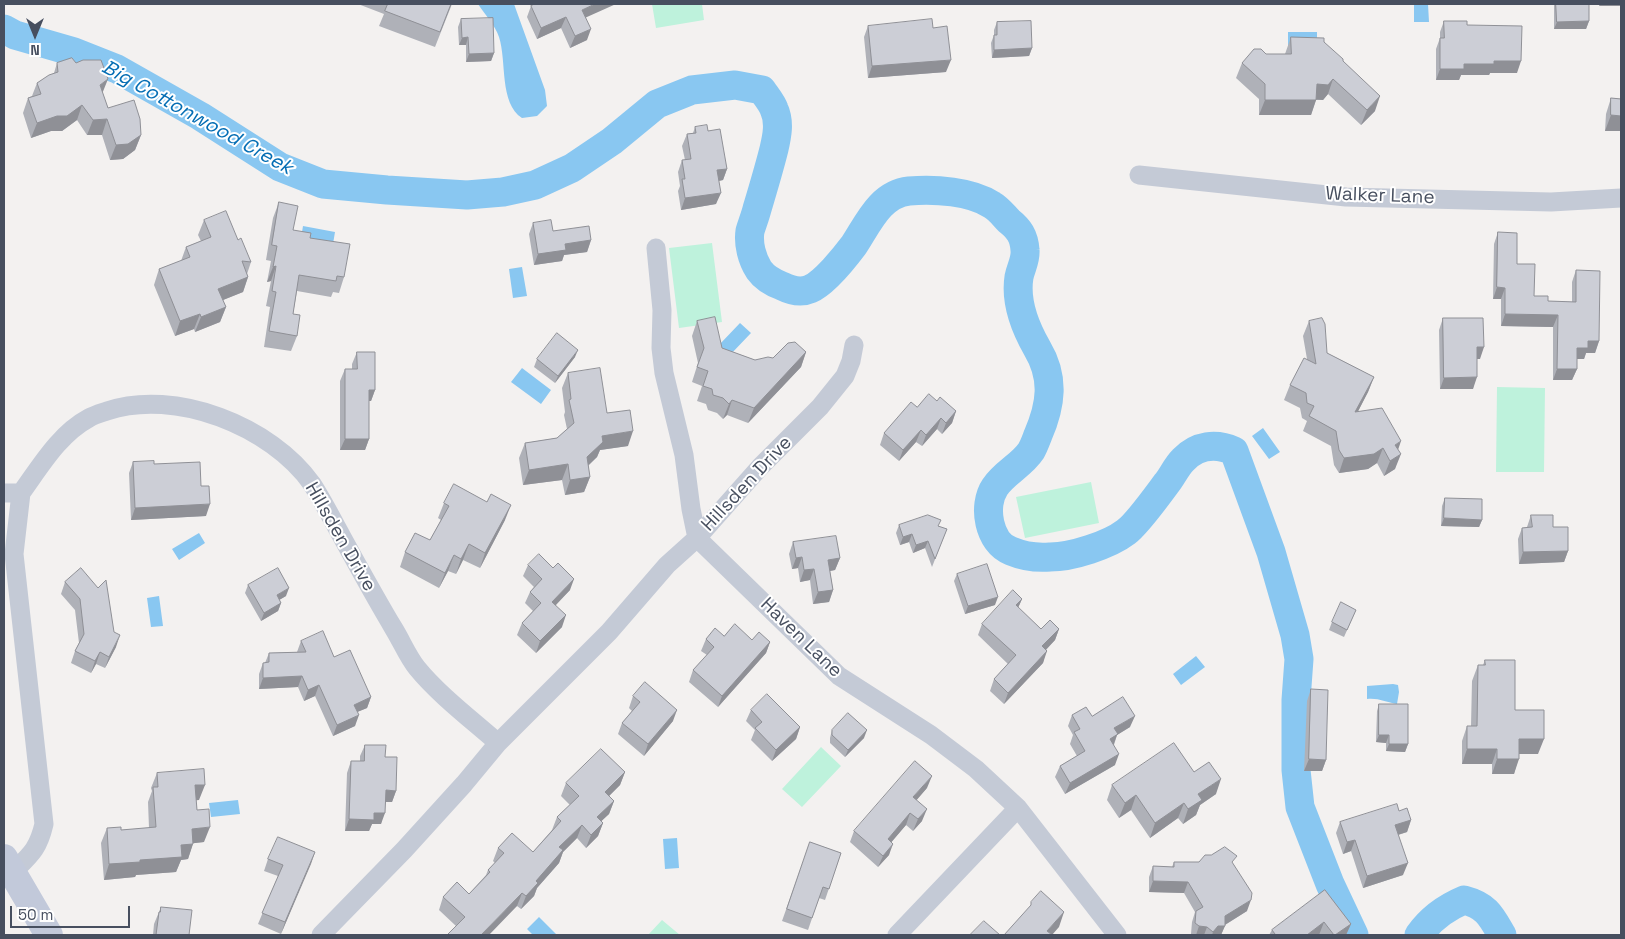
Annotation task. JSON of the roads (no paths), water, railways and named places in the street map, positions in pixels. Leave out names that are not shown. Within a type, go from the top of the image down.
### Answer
[{"type":"main road","points":[[8,865],[49,935]]},
{"type":"street","name":"Walker Lane","points":[[1139,175],[1354,197],[1551,202],[1621,198]]},
{"type":"street","points":[[656,248],[662,310],[661,348],[664,373],[684,455],[697,538]]},
{"type":"street","name":"Hillsden Drive","points":[[321,935],[404,850],[464,784],[498,743],[609,632],[667,566],[697,538],[760,467],[820,407],[845,376],[851,361],[854,345]]},
{"type":"street","name":"Hillsden Drive","points":[[8,865],[31,854],[40,841],[44,824],[14,554],[12,493],[73,429],[90,417],[115,408],[145,403],[183,407],[217,417],[255,433],[288,457],[312,484],[374,596],[417,668],[453,704],[498,743]]},
{"type":"street","name":"Haven Lane","points":[[697,538],[839,676],[930,735],[976,770],[1018,808],[1117,935]]},
{"type":"street","points":[[897,935],[1018,808]]},
{"type":"water","points":[[478,4],[514,4],[545,90],[547,106],[537,116],[522,118],[510,103],[499,37]]},
{"type":"water","points":[[1414,4],[1428,4],[1429,22],[1414,22]]},
{"type":"water","points":[[1288,32],[1317,32],[1317,46],[1288,46]]},
{"type":"water","points":[[303,226],[335,232],[333,244],[301,238]]},
{"type":"water","points":[[522,267],[527,296],[513,298],[509,269]]},
{"type":"water","points":[[740,323],[751,333],[730,355],[719,345]]},
{"type":"water","points":[[522,368],[551,390],[541,404],[511,382]]},
{"type":"water","points":[[1263,428],[1280,452],[1269,459],[1252,436]]},
{"type":"water","points":[[199,533],[205,543],[179,560],[172,549]]},
{"type":"water","points":[[159,596],[163,626],[151,627],[147,598]]},
{"type":"water","points":[[1196,656],[1205,667],[1181,685],[1173,674]]},
{"type":"water","points":[[1398,685],[1397,704],[1367,699],[1367,686]]},
{"type":"water","points":[[238,800],[240,814],[211,817],[209,803]]},
{"type":"water","points":[[677,838],[679,868],[665,869],[663,839]]},
{"type":"water","points":[[539,917],[557,935],[533,935],[527,929]]},
{"type":"waterway","name":"Big Cottonwood Creek","points":[[4,29],[15,35],[74,52],[117,69],[200,116],[280,167],[323,184],[387,190],[467,195],[503,192],[535,185],[572,168],[612,141],[657,104],[692,90],[735,85],[762,90],[774,109],[777,129],[770,164],[750,231],[750,246],[754,261],[759,270],[769,280],[788,289],[803,291],[810,289],[828,276],[854,245],[876,211],[890,198],[899,193],[919,190],[952,192],[983,200],[995,207],[1018,230],[1022,237],[1025,257],[1019,277],[1018,296],[1025,323],[1047,370],[1049,392],[1046,413],[1032,449],[1023,461],[999,482],[991,495],[989,513],[993,532],[1003,547],[1025,555],[1041,557],[1059,556],[1090,549],[1119,537],[1131,528],[1188,455],[1201,448],[1214,446],[1234,451],[1271,552],[1295,635],[1299,659],[1296,700],[1296,770],[1300,807],[1330,884],[1354,935]]},
{"type":"waterway","name":"Big Cottonwood Creek","points":[[1419,935],[1428,923],[1439,914],[1464,900],[1478,905],[1488,913],[1502,935]]}]
